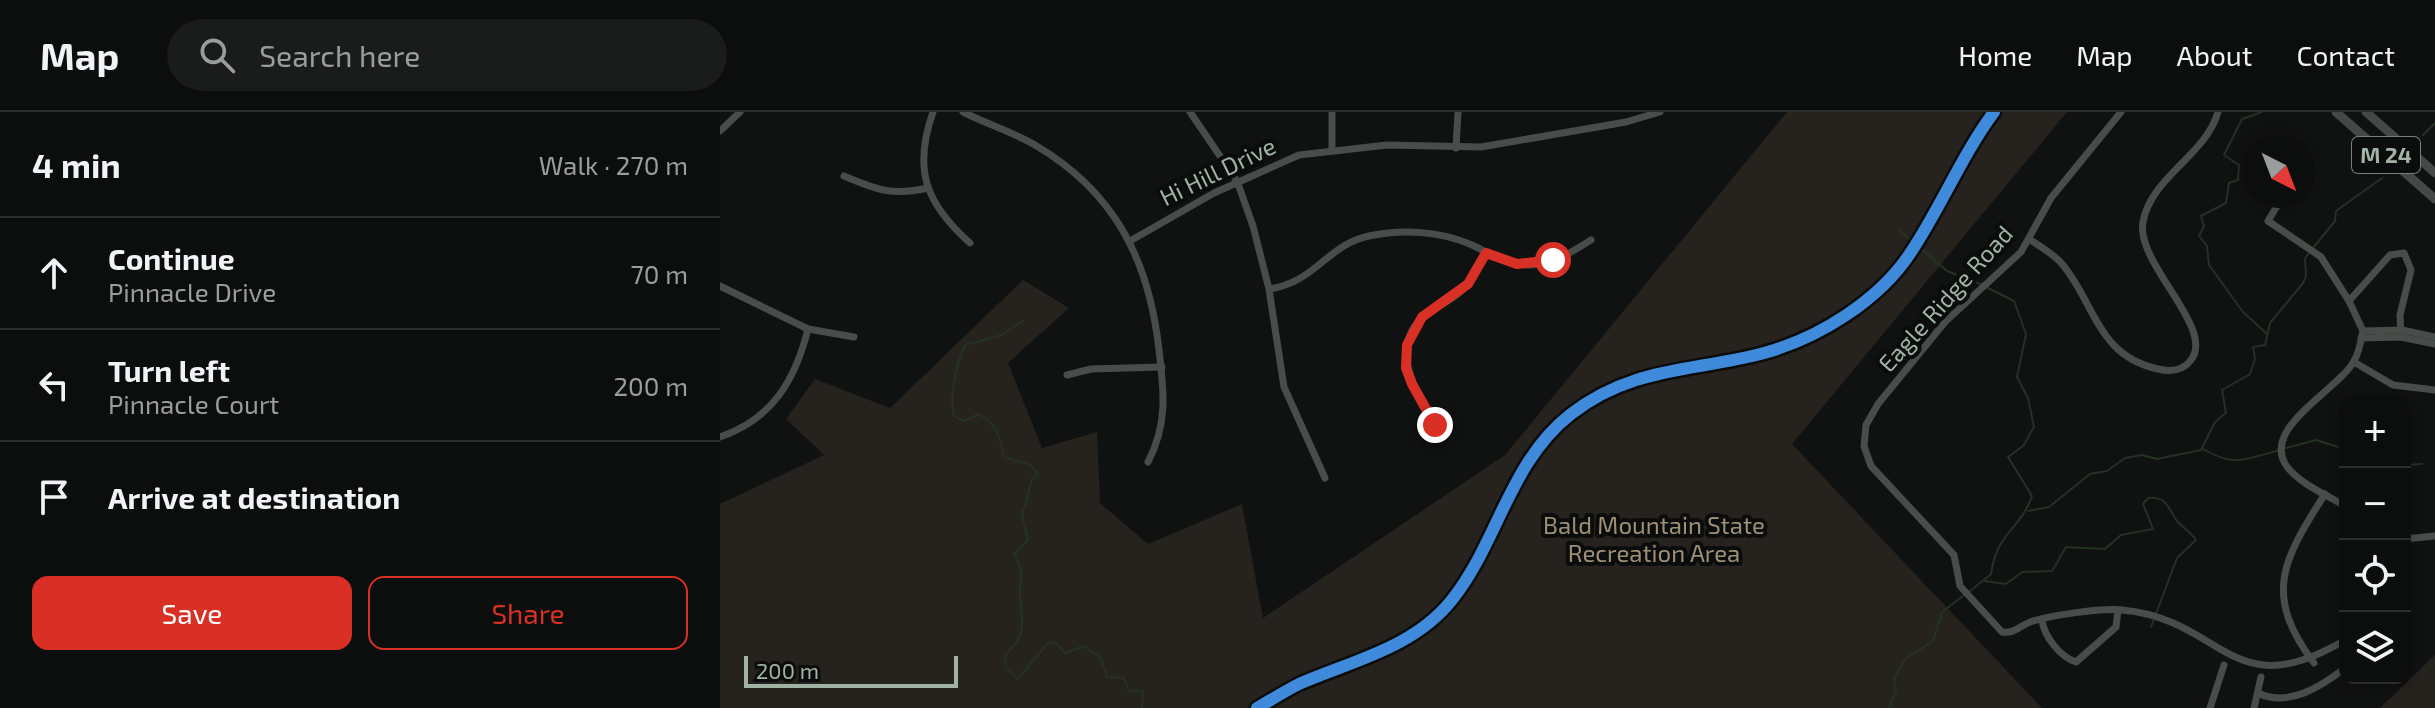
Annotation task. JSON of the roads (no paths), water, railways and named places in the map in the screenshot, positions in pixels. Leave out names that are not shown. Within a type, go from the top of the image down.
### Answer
[{"type":"main road","name":"M 24","points":[[2336,112],[2435,199]]},
{"type":"main road","name":"M 24","points":[[2366,112],[2435,173]]},
{"type":"street","points":[[720,131],[740,112]]},
{"type":"street","points":[[933,112],[922,152],[928,188],[935,205],[970,243]]},
{"type":"street","points":[[963,112],[1032,143],[1079,175],[1098,193],[1130,241],[1148,287],[1162,367],[1164,425],[1148,462]]},
{"type":"street","points":[[1190,112],[1237,181],[1253,226],[1269,289],[1284,387],[1325,478]]},
{"type":"street","points":[[1332,112],[1332,150]]},
{"type":"street","points":[[1456,148],[1458,112]]},
{"type":"street","name":"Hi Hill Drive","points":[[1130,241],[1237,181],[1299,155],[1387,145],[1456,148],[1589,129],[1660,112]]},
{"type":"street","points":[[1257,708],[1297,685],[1386,651],[1430,622],[1474,569],[1527,462],[1570,415],[1605,393],[1644,375],[1736,360],[1792,343],[1858,306],[1909,256],[1994,112]]},
{"type":"street","name":"Eagle Ridge Road","points":[[2121,112],[2051,198],[2029,239],[2013,260],[1971,295],[1945,322],[1871,414],[1863,437],[1871,466],[1954,555],[1960,586],[1997,630],[2009,633],[2042,620],[2118,610],[2146,613],[2182,629],[2224,665],[2236,671]]},
{"type":"street","points":[[2029,239],[2060,262],[2118,352],[2148,366],[2170,371],[2183,368],[2192,360],[2197,341],[2141,231],[2145,210],[2205,135],[2218,112]]},
{"type":"street","points":[[844,176],[875,190],[901,194],[928,188]]},
{"type":"street","points":[[2276,208],[2268,221],[2321,257],[2349,301],[2362,335],[2354,362],[2292,424],[2282,443],[2281,454],[2291,471],[2339,502]]},
{"type":"street","points":[[1269,289],[1300,281],[1348,243],[1370,236],[1401,232],[1438,234],[1504,261],[1530,265],[1567,255],[1591,240]]},
{"type":"street","points":[[1435,425],[1406,368],[1407,345],[1422,317],[1468,284],[1486,253]]},
{"type":"street","points":[[2349,301],[2390,255],[2404,253],[2411,270],[2400,315],[2401,334]]},
{"type":"street","points":[[720,286],[808,329],[854,337]]},
{"type":"street","points":[[720,437],[742,429],[770,410],[796,371],[808,329]]},
{"type":"street","points":[[2401,334],[2435,344]]},
{"type":"street","points":[[2362,335],[2435,337]]},
{"type":"street","points":[[2354,362],[2393,385],[2435,390]]},
{"type":"street","points":[[1067,375],[1091,369],[1162,367]]},
{"type":"street","points":[[2314,663],[2287,623],[2282,601],[2293,553],[2325,494]]},
{"type":"street","points":[[2411,538],[2435,536]]},
{"type":"street","points":[[2042,620],[2045,634],[2067,658],[2076,662],[2116,627],[2118,610]]},
{"type":"street","points":[[2297,672],[2339,644]]},
{"type":"street","points":[[2210,708],[2224,665]]},
{"type":"street","points":[[2258,693],[2273,698],[2300,694],[2318,687],[2339,672]]},
{"type":"street","points":[[2250,676],[2263,678],[2254,708]]},
{"type":"waterway","points":[[2262,112],[2242,119],[2224,155],[2239,165],[2238,180],[2229,183],[2226,203],[2201,216],[2204,226],[2199,236],[2207,246],[2209,265],[2243,312],[2267,334]]},
{"type":"waterway","points":[[2423,135],[2435,123]]},
{"type":"waterway","points":[[2313,248],[2335,221],[2336,211],[2382,178]]},
{"type":"waterway","points":[[1899,231],[1913,242]]},
{"type":"waterway","points":[[1918,246],[1947,271],[1983,285]]},
{"type":"waterway","points":[[2028,511],[2049,507],[2090,474],[2107,471],[2125,458],[2142,455],[2157,459],[2201,450],[2215,422],[2226,413],[2222,390],[2250,374],[2255,359],[2253,347],[2265,345],[2270,323],[2303,283],[2306,276],[2305,258],[2309,253]]},
{"type":"waterway","points":[[1969,592],[1991,574],[1998,549],[2032,496],[2008,457],[2023,446],[2034,427],[2028,398],[2017,377],[2026,334],[2014,301],[1988,288]]},
{"type":"waterway","points":[[1023,321],[1002,335],[965,345],[956,371],[952,399],[954,416],[964,421],[979,414],[985,418],[997,433],[1003,457],[1031,465],[1038,475],[1032,479],[1022,516],[1028,540],[1014,554],[1021,573],[1022,629],[1005,656],[1006,668],[1018,679],[1047,644],[1055,642],[1065,653],[1084,646],[1101,658],[1107,677],[1124,678],[1129,691],[1143,691],[1142,708]]},
{"type":"waterway","points":[[2286,448],[2316,440],[2339,447]]},
{"type":"waterway","points":[[2203,449],[2232,460],[2249,459],[2280,450]]},
{"type":"waterway","points":[[2411,465],[2422,464]]},
{"type":"waterway","points":[[1985,581],[2006,584],[2022,572],[2052,571],[2066,547],[2105,549],[2121,535],[2153,529],[2143,504],[2148,498],[2159,499],[2196,540],[2177,558],[2151,627]]},
{"type":"waterway","points":[[1889,708],[1896,691],[1894,678],[1904,660],[1933,641],[1942,612],[1963,596]]},
{"type":"park label","name":"Bald Mountain State Recreation Area","points":[[1654,540]]}]
